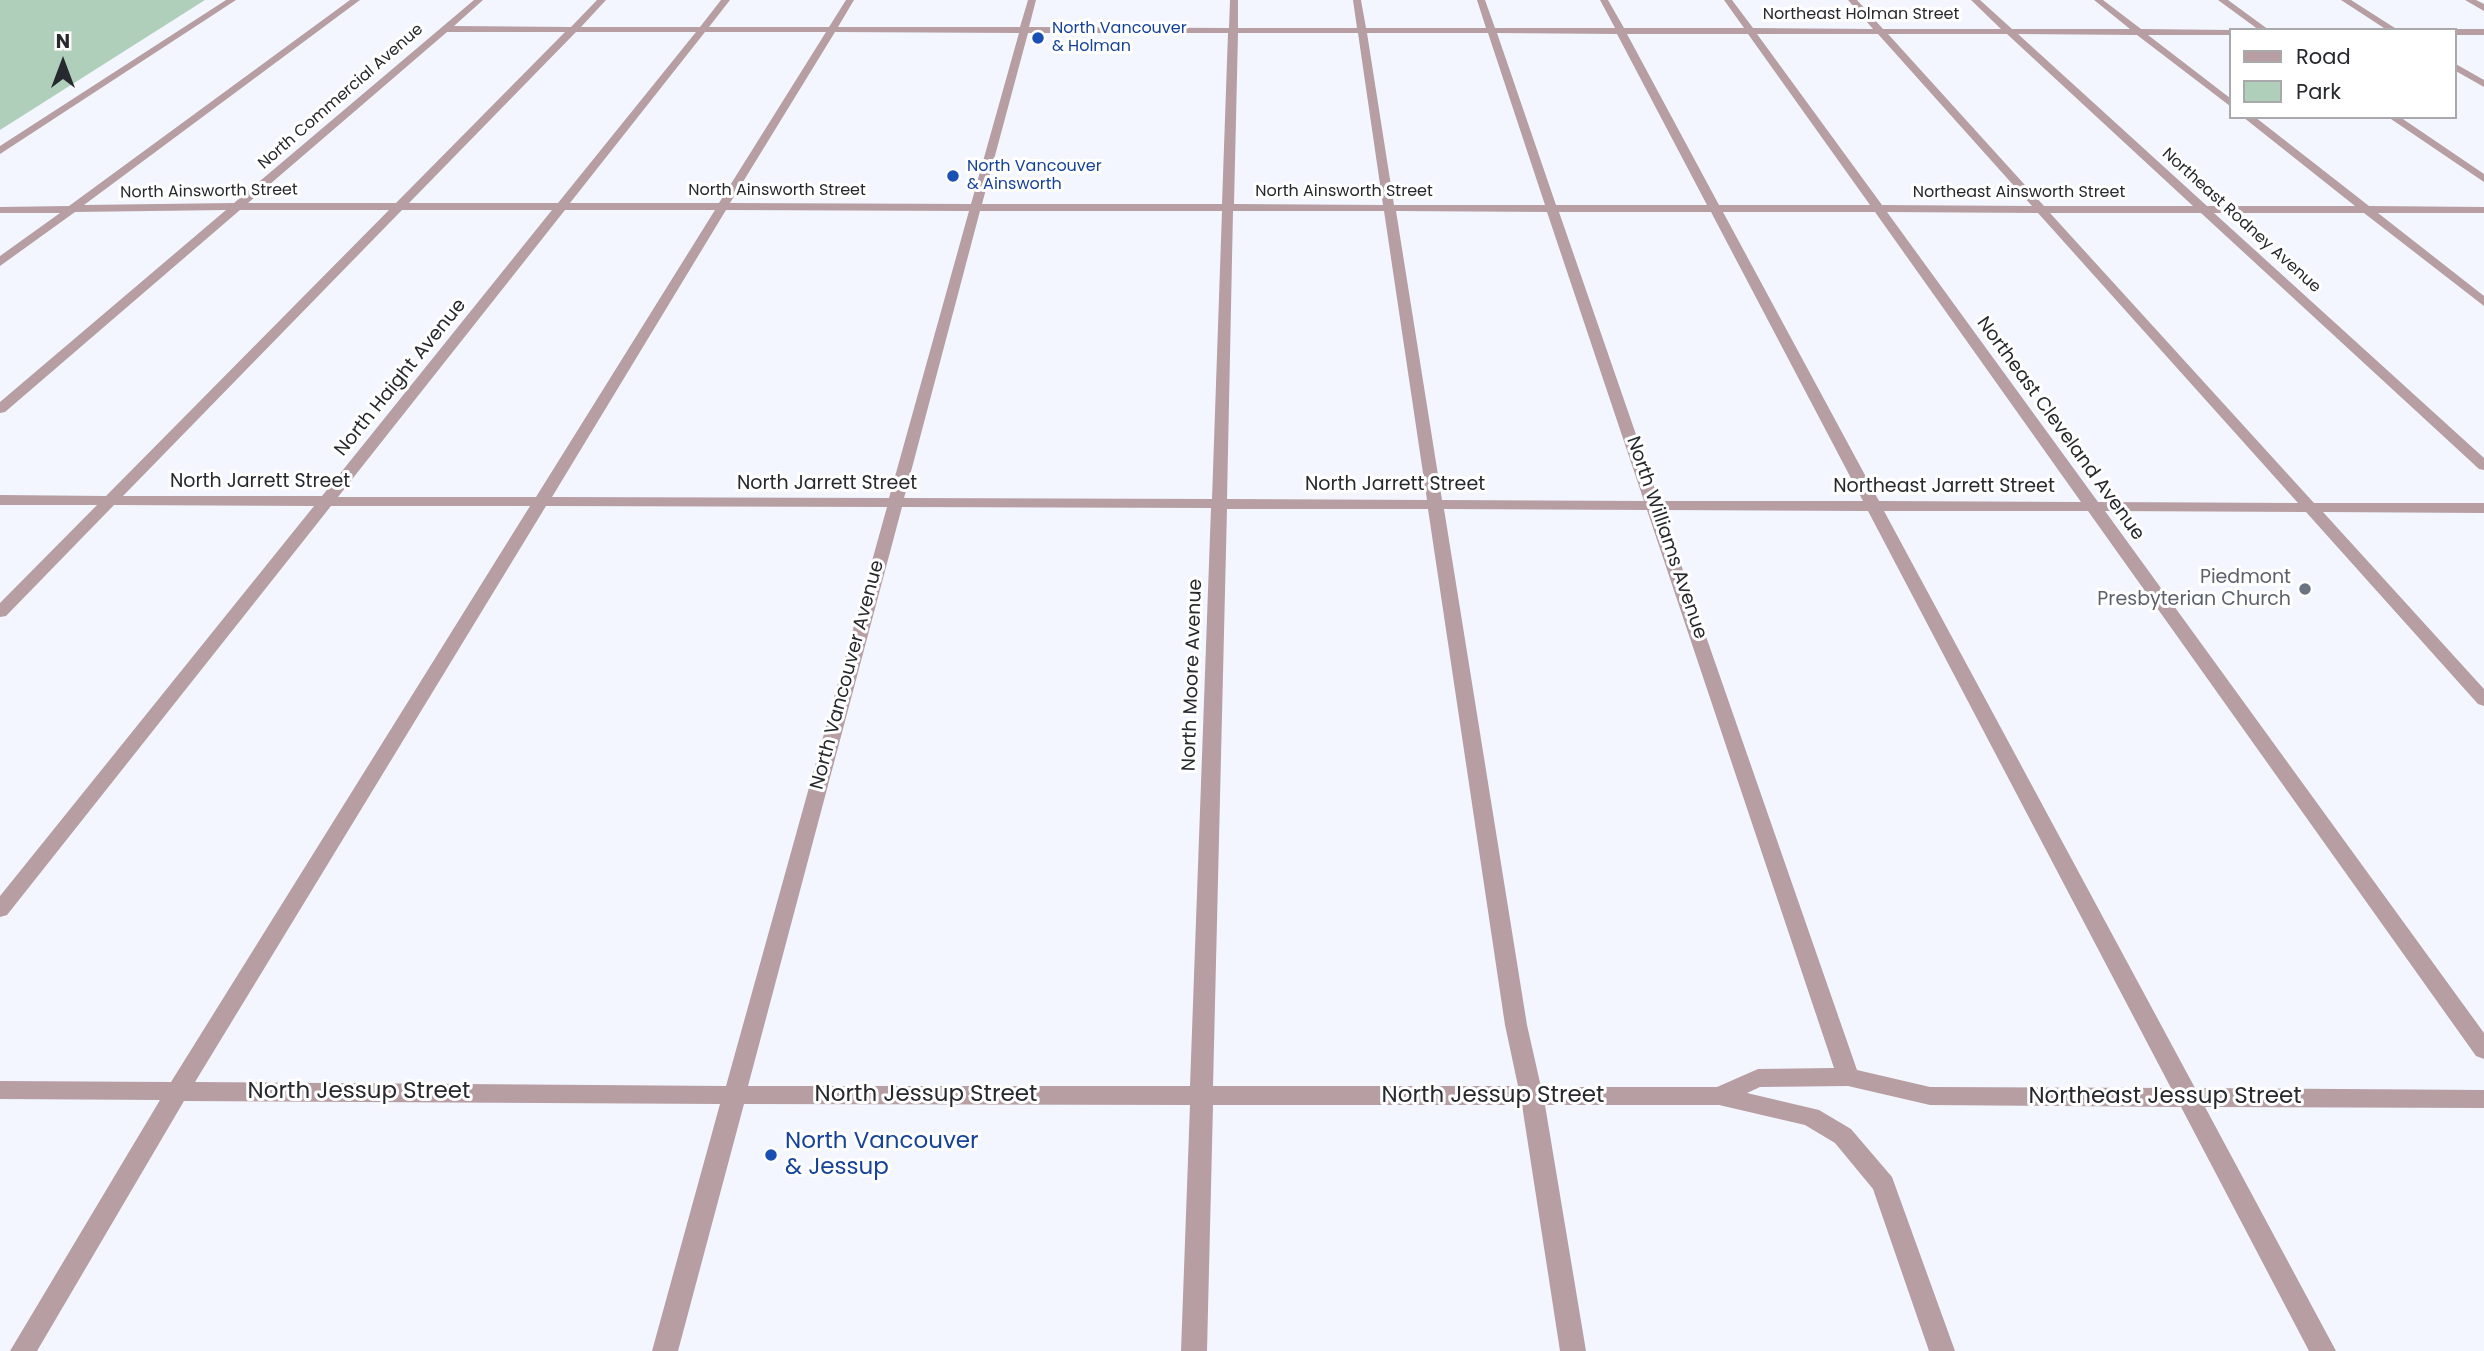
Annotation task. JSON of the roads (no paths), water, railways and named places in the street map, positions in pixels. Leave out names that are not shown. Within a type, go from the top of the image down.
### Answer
[{"type":"street","points":[[0,150],[232,0]]},
{"type":"street","points":[[0,262],[356,0]]},
{"type":"street","name":"North Commercial Avenue","points":[[0,409],[479,0]]},
{"type":"street","points":[[0,612],[602,0]]},
{"type":"street","name":"North Haight Avenue","points":[[0,910],[726,0]]},
{"type":"street","points":[[23,1351],[178,1091],[850,0]]},
{"type":"street","name":"North Vancouver Avenue","points":[[665,1351],[1032,0]]},
{"type":"street","name":"North Moore Avenue","points":[[1194,1351],[1234,0]]},
{"type":"street","points":[[1357,0],[1516,1025],[1531,1096],[1573,1351]]},
{"type":"street","name":"North Williams Avenue","points":[[1481,0],[1849,1077]]},
{"type":"street","points":[[1604,0],[2323,1351]]},
{"type":"street","name":"Northeast Cleveland Avenue","points":[[1728,0],[2484,1051]]},
{"type":"street","points":[[1852,0],[2484,699]]},
{"type":"street","name":"Northeast Rodney Avenue","points":[[1975,0],[2484,467]]},
{"type":"street","points":[[2098,0],[2228,101]]},
{"type":"street","points":[[2222,0],[2262,28]]},
{"type":"street","points":[[2345,0],[2391,28]]},
{"type":"street","points":[[2469,0],[2484,8]]},
{"type":"street","name":"Northeast Holman Street","points":[[445,29],[2228,32]]},
{"type":"street","points":[[2456,32],[2484,32]]},
{"type":"street","points":[[2456,67],[2484,84]]},
{"type":"street","points":[[2251,119],[2484,302]]},
{"type":"street","points":[[2396,119],[2484,179]]},
{"type":"street","name":"North Ainsworth Street","points":[[0,210],[400,206],[1553,208]]},
{"type":"street","name":"Northeast Ainsworth Street","points":[[1553,208],[2484,210]]},
{"type":"street","name":"North Jarrett Street","points":[[0,500],[1655,505]]},
{"type":"street","name":"Northeast Jarrett Street","points":[[1655,505],[2484,508]]},
{"type":"street","name":"North Jessup Street","points":[[0,1090],[734,1095],[1718,1096],[1758,1078],[1849,1077]]},
{"type":"street","name":"Northeast Jessup Street","points":[[1849,1077],[1930,1096],[2484,1099]]},
{"type":"street","points":[[1718,1096],[1811,1117],[1843,1136],[1882,1184],[1942,1351]]},
{"type":"place","name":"North Vancouver & Holman","points":[[1038,38]]},
{"type":"place","name":"North Vancouver & Ainsworth","points":[[953,176]]},
{"type":"place","name":"Piedmont Presbyterian Church","points":[[2305,589]]},
{"type":"place","name":"North Vancouver & Jessup","points":[[771,1155]]}]
